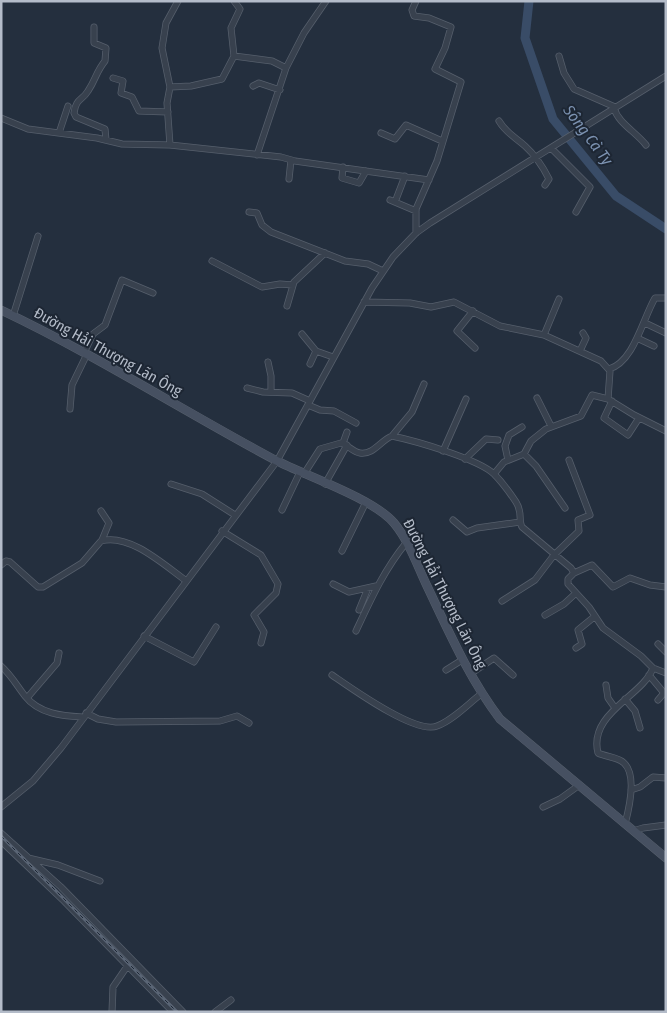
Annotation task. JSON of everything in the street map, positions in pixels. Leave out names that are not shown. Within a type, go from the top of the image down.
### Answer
[{"type":"street","points":[[170,145],[167,100],[170,87],[162,48],[166,23],[178,1]]},
{"type":"street","points":[[170,87],[191,86],[222,79],[234,56],[231,28],[240,9],[234,1]]},
{"type":"street","points":[[256,155],[286,68],[304,33],[326,1]]},
{"type":"street","points":[[416,1],[412,10],[414,16],[429,18],[451,28],[436,69],[461,82],[416,211],[416,233]]},
{"type":"street","points":[[94,27],[94,43],[106,48],[105,61],[98,67],[87,93],[76,103],[74,113],[81,119],[105,129],[106,140]]},
{"type":"street","points":[[234,56],[272,61],[286,68]]},
{"type":"street","points":[[559,56],[564,73],[574,89],[614,107],[619,120],[633,130],[646,145]]},
{"type":"street","points":[[1,807],[33,781],[277,460],[364,302],[383,271],[416,233],[666,76]]},
{"type":"street","points":[[113,78],[123,81],[121,93],[132,97],[139,111],[168,112]]},
{"type":"street","points":[[253,86],[259,83],[280,90]]},
{"type":"street","points":[[59,133],[68,106]]},
{"type":"street","points":[[1,118],[28,129],[125,144],[170,145],[256,155],[428,180]]},
{"type":"street","points":[[499,121],[508,133],[526,147],[536,158],[549,179],[545,185]]},
{"type":"street","points":[[381,133],[395,139],[406,125],[442,141]]},
{"type":"street","points":[[552,148],[590,187],[576,212]]},
{"type":"street","points":[[289,179],[291,160]]},
{"type":"street","points":[[343,167],[342,178],[354,183],[358,183],[366,171]]},
{"type":"street","points":[[405,176],[392,201],[416,211]]},
{"type":"street","points":[[249,212],[257,213],[262,225],[271,232],[345,261],[368,264],[383,271]]},
{"type":"street","points":[[13,316],[38,236]]},
{"type":"street","points":[[287,306],[292,285],[325,253]]},
{"type":"street","points":[[212,261],[262,287],[280,284],[292,285]]},
{"type":"street","points":[[70,409],[72,385],[94,334],[104,325],[122,280],[153,293]]},
{"type":"street","points":[[544,335],[559,298]]},
{"type":"street","points":[[609,369],[620,364],[637,338],[655,298],[666,298]]},
{"type":"street","points":[[364,302],[410,302],[430,307],[452,302],[500,326],[544,335],[601,361],[609,369],[610,400],[604,418],[628,435],[639,418]]},
{"type":"street","name":"Đường Hải Thượng Lãn Ông","points":[[1,310],[85,353],[277,460],[366,502],[393,521],[406,543],[462,660],[481,694],[505,725],[666,858]]},
{"type":"street","points":[[473,311],[457,331],[476,348]]},
{"type":"street","points":[[645,323],[666,333]]},
{"type":"street","points":[[580,351],[586,338],[583,333]]},
{"type":"street","points":[[302,334],[316,351],[334,357]]},
{"type":"street","points":[[637,338],[654,346]]},
{"type":"street","points":[[310,364],[316,351]]},
{"type":"street","points":[[268,362],[272,376],[271,392]]},
{"type":"street","points":[[282,510],[302,473],[320,449],[345,444],[357,452],[374,449],[392,436],[412,412],[424,384]]},
{"type":"street","points":[[247,388],[263,392],[292,393],[320,410],[334,412],[356,423]]},
{"type":"street","points":[[494,474],[508,460],[524,454],[531,442],[551,426],[581,416],[593,394],[610,400],[639,418],[666,431]]},
{"type":"street","points":[[537,398],[551,426]]},
{"type":"street","points":[[442,451],[466,399]]},
{"type":"street","points":[[508,460],[505,448],[509,435],[522,427]]},
{"type":"street","points":[[325,484],[345,444],[347,432]]},
{"type":"street","points":[[392,436],[465,459],[494,474],[517,504],[522,514],[520,522],[522,527],[571,568],[574,573]]},
{"type":"street","points":[[465,459],[486,438],[498,440]]},
{"type":"street","points":[[524,454],[536,466],[565,508]]},
{"type":"street","points":[[502,601],[535,580],[554,554],[578,531],[578,520],[590,515],[569,460]]},
{"type":"street","points":[[171,484],[202,494],[235,515]]},
{"type":"street","points":[[342,551],[366,502]]},
{"type":"street","points":[[1,566],[6,561],[10,562],[36,585],[43,588],[82,563],[102,540],[109,523],[101,510]]},
{"type":"street","points":[[453,520],[467,532],[477,528],[520,522]]},
{"type":"street","points":[[222,531],[261,555],[278,584],[276,592],[254,615],[264,632],[260,644]]},
{"type":"street","points":[[102,540],[114,538],[139,549],[156,558],[185,580]]},
{"type":"street","points":[[356,631],[376,586],[389,564],[406,543]]},
{"type":"street","points":[[666,587],[650,585],[630,578],[613,587],[592,565],[574,573],[567,582],[607,632],[641,656],[653,668],[666,673]]},
{"type":"street","points":[[333,584],[350,592],[376,586]]},
{"type":"street","points":[[359,610],[368,588]]},
{"type":"street","points":[[545,615],[564,604],[576,593]]},
{"type":"street","points":[[576,648],[582,644],[578,630],[594,617]]},
{"type":"street","points":[[144,636],[194,662],[216,627]]},
{"type":"street","points":[[658,644],[666,652]]},
{"type":"street","points":[[27,698],[57,663],[59,653]]},
{"type":"street","points":[[470,674],[494,658],[513,675]]},
{"type":"street","points":[[446,670],[462,660]]},
{"type":"street","points":[[1,666],[16,680],[27,698],[56,716],[84,715],[116,722],[215,721],[238,716],[249,723]]},
{"type":"street","points":[[625,824],[631,790],[625,764],[602,755],[598,751],[602,724],[653,668]]},
{"type":"street","points":[[332,675],[387,712],[430,728],[443,724],[481,694]]},
{"type":"street","points":[[648,675],[664,692],[658,700]]},
{"type":"street","points":[[606,685],[608,698],[615,708]]},
{"type":"street","points":[[625,699],[635,711],[640,728]]},
{"type":"street","points":[[631,790],[640,787],[653,777],[666,778]]},
{"type":"street","points":[[543,807],[560,799],[578,786]]},
{"type":"street","points":[[633,831],[666,826]]},
{"type":"street","points":[[1,833],[61,887],[183,1012]]},
{"type":"street","points":[[1,841],[174,1012]]},
{"type":"street","points":[[26,857],[58,865],[100,881]]},
{"type":"street","points":[[112,1012],[112,987],[128,965]]},
{"type":"street","points":[[215,1012],[231,1000]]},
{"type":"waterway","name":"Sông Cà Ty","points":[[529,1],[525,38],[553,119],[616,196],[666,229]]},
{"type":"railway","points":[[1,836],[177,1012]]}]
